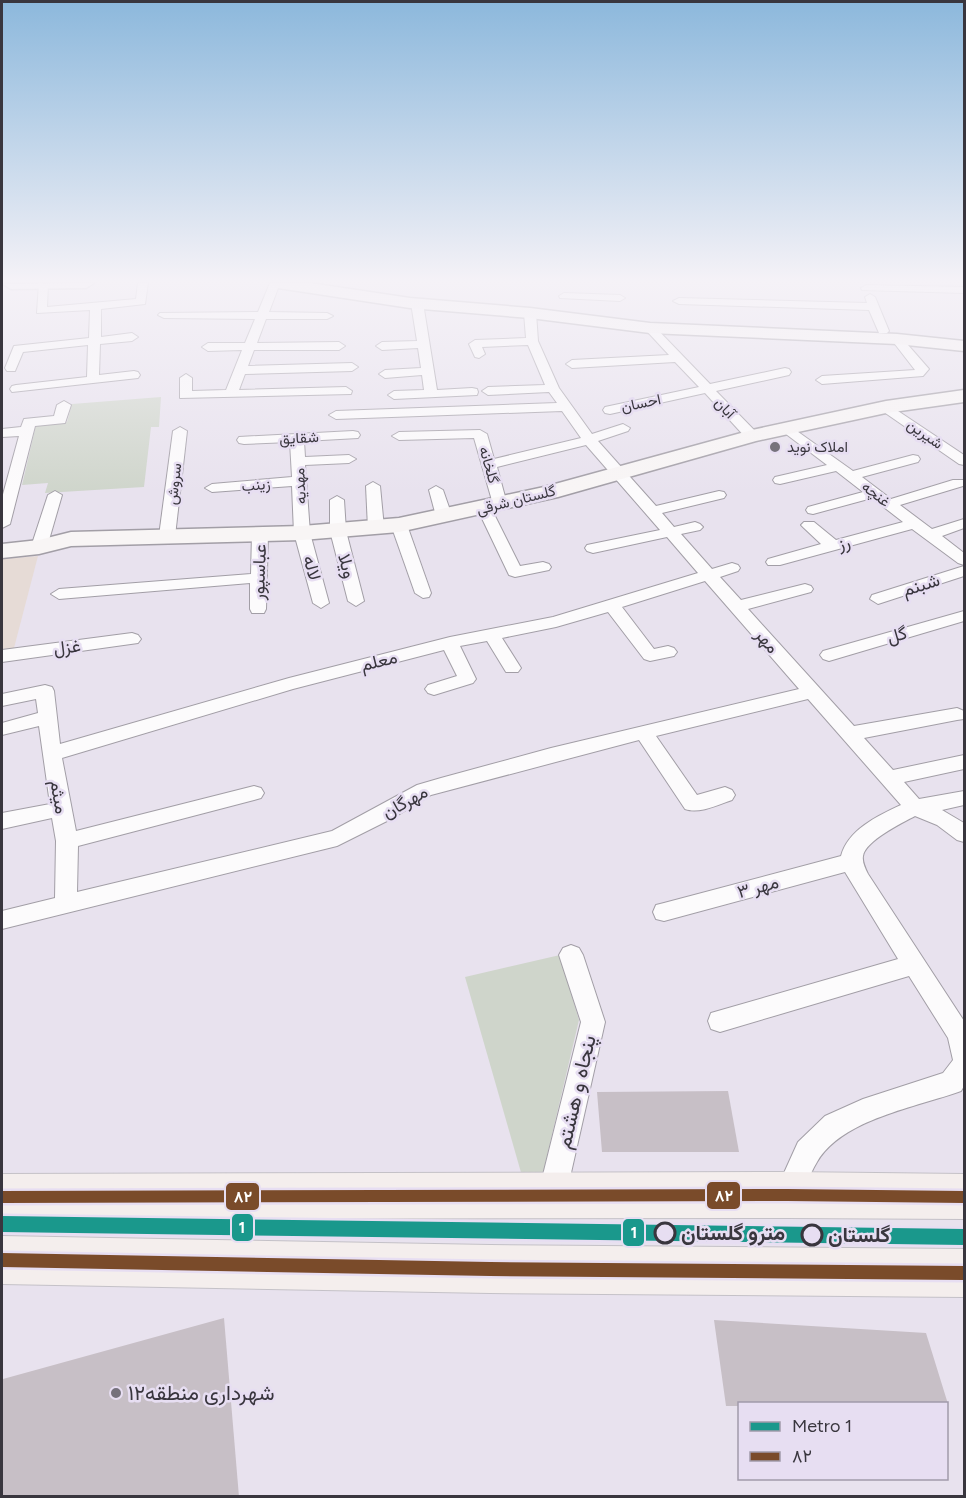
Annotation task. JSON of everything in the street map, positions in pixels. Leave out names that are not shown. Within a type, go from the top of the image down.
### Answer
[{"type":"main road","points":[[2,1197],[552,1195],[964,1197]]},
{"type":"main road","points":[[2,1260],[490,1269],[964,1273]]},
{"type":"street","points":[[11,368],[17,353]]},
{"type":"street","points":[[93,380],[94,353]]},
{"type":"street","points":[[231,394],[247,353]]},
{"type":"street","points":[[424,353],[431,394]]},
{"type":"street","name":"مهر","points":[[537,353],[564,407],[589,440],[739,606],[915,808]]},
{"type":"street","name":"آبان","points":[[672,353],[752,436]]},
{"type":"street","points":[[822,380],[919,373],[923,369],[907,353]]},
{"type":"street","points":[[572,364],[677,358]]},
{"type":"street","points":[[240,369],[352,367]]},
{"type":"street","points":[[385,374],[427,371]]},
{"type":"street","points":[[707,389],[785,372]]},
{"type":"street","points":[[16,389],[134,375]]},
{"type":"street","points":[[186,378],[185,395],[346,391]]},
{"type":"street","points":[[488,391],[553,388]]},
{"type":"street","name":"احسان","points":[[609,410],[707,389]]},
{"type":"street","points":[[394,395],[472,392]]},
{"type":"street","name":"گلستان شرقی","points":[[2,551],[48,544],[167,536],[302,533],[399,525],[492,506],[787,428],[886,407],[964,396]]},
{"type":"street","points":[[2,524],[8,474],[29,422],[60,420],[64,405]]},
{"type":"street","points":[[336,415],[564,407]]},
{"type":"street","name":"شیرین","points":[[886,407],[964,461]]},
{"type":"street","name":"غنچه","points":[[787,428],[964,560]]},
{"type":"street","points":[[489,465],[624,429]]},
{"type":"street","points":[[2,434],[27,431]]},
{"type":"street","name":"سروش","points":[[167,536],[180,431]]},
{"type":"street","name":"گلخانه","points":[[399,436],[480,434],[489,465],[492,506],[514,572],[543,567]]},
{"type":"street","name":"شقایق","points":[[244,440],[353,435]]},
{"type":"street","name":"مهدیه","points":[[297,438],[302,533]]},
{"type":"street","points":[[944,447],[964,442]]},
{"type":"street","points":[[298,461],[349,459]]},
{"type":"street","points":[[853,475],[913,459]]},
{"type":"street","points":[[780,480],[839,466]]},
{"type":"street","name":"زینب","points":[[212,488],[299,481]]},
{"type":"street","points":[[889,504],[958,483]]},
{"type":"street","points":[[373,486],[376,528]]},
{"type":"street","points":[[435,490],[444,516]]},
{"type":"street","points":[[833,546],[811,517],[874,493]]},
{"type":"street","points":[[48,544],[55,495]]},
{"type":"street","points":[[652,511],[718,495]]},
{"type":"street","name":"ویلا","points":[[337,500],[338,531],[356,601]]},
{"type":"street","points":[[929,535],[964,523]]},
{"type":"street","name":"رز","points":[[774,562],[915,524]]},
{"type":"street","points":[[399,525],[423,593]]},
{"type":"street","points":[[593,549],[695,527]]},
{"type":"street","name":"لاله","points":[[302,533],[321,603]]},
{"type":"street","name":"عباسپور","points":[[258,609],[260,534]]},
{"type":"street","name":"معلم","points":[[51,754],[289,684],[450,643],[556,622],[732,568]]},
{"type":"street","name":"شبنم","points":[[878,599],[964,571]]},
{"type":"street","points":[[59,594],[258,579]]},
{"type":"street","points":[[739,606],[805,589]]},
{"type":"street","points":[[612,606],[650,655],[668,652]]},
{"type":"street","name":"گل","points":[[829,655],[964,616]]},
{"type":"street","points":[[490,634],[512,668]]},
{"type":"street","name":"غزل","points":[[2,656],[132,639]]},
{"type":"street","points":[[434,689],[467,679],[450,643]]},
{"type":"street","name":"میثم","points":[[2,700],[45,691],[51,754],[66,841],[66,904]]},
{"type":"street","name":"مهرگان","points":[[2,920],[337,838],[387,813],[424,790],[551,755],[812,692]]},
{"type":"street","points":[[849,734],[957,714]]},
{"type":"street","points":[[2,729],[47,717]]},
{"type":"street","points":[[644,733],[692,804],[726,795]]},
{"type":"street","points":[[888,778],[964,762]]},
{"type":"street","points":[[66,841],[254,793]]},
{"type":"street","points":[[964,798],[915,808],[891,820],[859,842],[852,853],[852,862],[860,880],[960,1035],[964,1055]]},
{"type":"street","points":[[915,808],[944,819],[964,834]]},
{"type":"street","points":[[2,821],[61,809]]},
{"type":"street","name":"مهر ۳","points":[[664,912],[852,862]]},
{"type":"street","name":"پنجاه و هشتم","points":[[552,1195],[593,1022],[571,955]]},
{"type":"street","points":[[720,1021],[915,964]]},
{"type":"street","points":[[788,1195],[808,1151],[834,1125],[863,1112],[952,1082],[964,1066]]},
{"type":"shaded area","points":[[161,397],[159,427],[151,427],[144,487],[45,493],[48,483],[22,485],[36,425],[67,422],[72,404]]},
{"type":"shaded area","points":[[38,556],[14,648],[2,649],[2,559]]},
{"type":"shaded area","points":[[560,955],[579,1020],[543,1173],[522,1176],[465,977]]},
{"type":"building","points":[[728,1091],[739,1152],[602,1152],[597,1092]]},
{"type":"building","name":"شهرداری منطقه۱۲","points":[[224,1318],[239,1497],[2,1497],[3,1379]]},
{"type":"building","points":[[714,1320],[926,1333],[947,1402],[738,1402],[738,1406],[726,1406]]},
{"type":"metro line","name":"1","points":[[2,1224],[964,1237]]},
{"type":"transit line","name":"۸۲","points":[[2,1197],[788,1195],[964,1197]]},
{"type":"transit line","name":"۸۲","points":[[2,1260],[490,1269],[964,1273]]},
{"type":"place","name":"املاک نوید","points":[[775,447]]},
{"type":"place","name":"مترو گلستان","points":[[665,1233]]},
{"type":"place","name":"گلستان","points":[[812,1235]]},
{"type":"place","name":"شهرداری منطقه۱۲","points":[[116,1393]]}]
